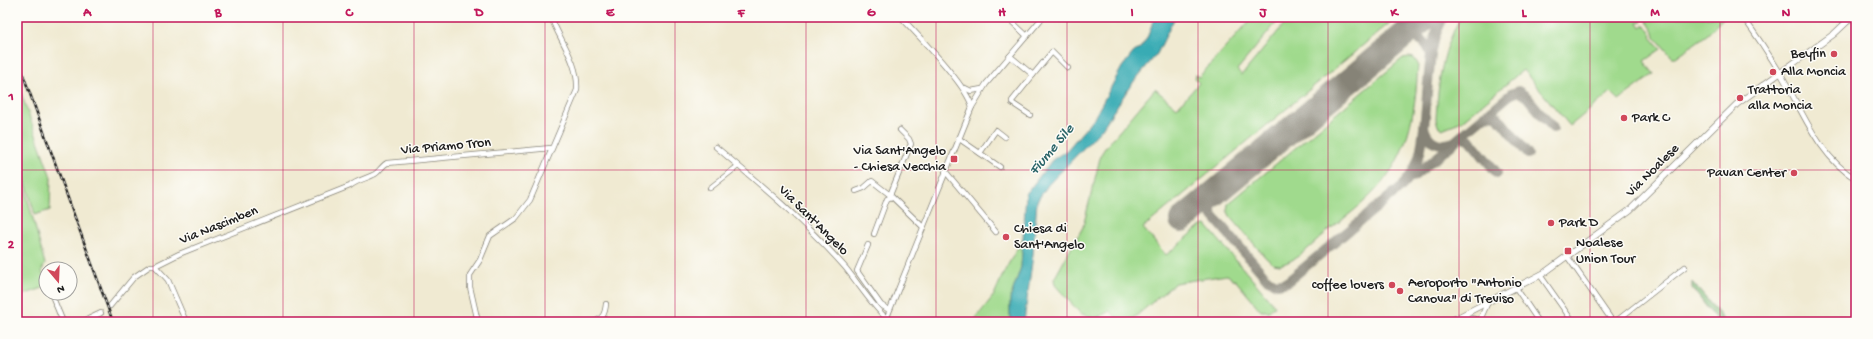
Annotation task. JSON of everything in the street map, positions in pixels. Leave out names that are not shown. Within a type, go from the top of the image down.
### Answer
[{"type":"main road","name":"Via Noalese","points":[[1452,321],[1540,274],[1630,210],[1737,104],[1834,34],[1852,17]]},
{"type":"street","points":[[478,322],[470,287],[470,275],[480,260],[490,236],[516,218],[530,200],[577,90],[578,79],[576,69],[557,33],[551,17]]},
{"type":"street","points":[[901,17],[969,94],[977,98]]},
{"type":"street","points":[[1007,17],[1027,36]]},
{"type":"street","name":"Via Sant'Angelo","points":[[886,320],[958,138],[972,107],[983,89],[1043,17]]},
{"type":"street","points":[[1743,17],[1780,73],[1822,146],[1846,173],[1856,179]]},
{"type":"street","points":[[1030,115],[1012,103],[1012,101],[1033,75],[1052,52],[1068,68]]},
{"type":"street","points":[[1010,56],[1033,75]]},
{"type":"street","points":[[969,94],[983,89]]},
{"type":"street","points":[[969,94],[972,107]]},
{"type":"street","points":[[874,234],[887,199],[890,196],[911,144],[909,139],[900,130]]},
{"type":"street","points":[[980,153],[996,130],[1005,137]]},
{"type":"street","points":[[958,138],[1000,167]]},
{"type":"street","name":"Via Sant'Angelo","points":[[716,147],[788,208],[819,238],[856,280],[886,320]]},
{"type":"street","name":"Via Priamo Tron","points":[[350,186],[362,178],[374,175],[387,163],[552,148]]},
{"type":"street","points":[[710,188],[738,166]]},
{"type":"street","points":[[945,171],[996,232]]},
{"type":"street","points":[[856,191],[864,188],[872,181],[923,227]]},
{"type":"street","name":"Via Nascimben","points":[[110,306],[122,289],[134,277],[150,266],[155,266],[179,254],[350,186]]},
{"type":"street","name":"Via Sant'Angelo","points":[[868,244],[857,271],[881,305],[889,310]]},
{"type":"street","points":[[1567,256],[1614,322],[1685,267]]},
{"type":"street","points":[[155,266],[168,280],[186,322]]},
{"type":"street","points":[[1540,274],[1573,322]]},
{"type":"street","points":[[1516,288],[1539,322]]},
{"type":"street","points":[[54,301],[63,322]]},
{"type":"street","points":[[1477,321],[1488,302]]},
{"type":"street","points":[[594,322],[599,320],[606,313],[606,304]]},
{"type":"street","points":[[1473,310],[1478,314],[1477,321]]},
{"type":"street","points":[[82,322],[101,313]]},
{"type":"street","points":[[1461,316],[1477,321]]},
{"type":"green space","points":[[1253,17],[1281,17],[1237,70],[1242,75],[1290,17],[1397,17],[1143,228],[1166,255],[1201,226],[1206,225],[1275,306],[1269,311],[1261,311],[1236,281],[1227,275],[1175,283],[1129,322],[1120,321],[1110,311],[1095,319],[1080,313],[1055,285],[1054,279],[1083,227],[1101,154],[1155,89],[1177,108],[1199,83],[1194,78],[1195,75],[1199,77]]},
{"type":"green space","points":[[1461,17],[1641,17],[1642,21],[1638,22],[1641,27],[1644,25],[1650,31],[1651,37],[1661,49],[1644,61],[1654,74],[1619,100],[1611,92],[1570,126],[1523,70],[1462,121],[1442,129],[1438,126],[1436,119],[1442,66],[1449,41]]},
{"type":"green space","points":[[1644,17],[1724,17],[1708,34],[1676,57],[1672,57],[1655,37],[1654,32]]},
{"type":"green space","points":[[1403,58],[1414,58],[1418,64],[1415,101],[1412,119],[1407,135],[1393,167],[1369,197],[1306,250],[1287,263],[1280,265],[1273,264],[1266,258],[1230,216],[1227,210],[1228,204]]},
{"type":"green space","points":[[17,82],[51,177],[50,210],[35,215],[19,159],[17,159]]},
{"type":"green space","points":[[18,162],[44,261],[38,261],[38,290],[17,297]]},
{"type":"green space","points":[[1023,238],[1021,267],[1010,299],[1010,322],[973,322],[994,295],[1004,272]]},
{"type":"green space","points":[[1692,282],[1726,322],[1718,322],[1692,288]]},
{"type":"water","points":[[1155,17],[1175,17],[1157,54],[1131,85],[1101,130],[1048,185],[1037,201],[1033,255],[1024,322],[1010,322],[1010,299],[1021,267],[1026,194],[1052,160],[1067,150],[1094,118],[1122,67],[1133,53],[1141,47],[1147,38]]},
{"type":"taxiway","points":[[1397,41],[1408,38],[1418,39],[1426,44],[1431,55],[1435,36],[1443,17]]},
{"type":"taxiway","points":[[1220,189],[1214,195],[1210,205],[1213,216],[1268,280],[1277,284],[1287,282],[1408,180],[1418,161],[1423,140],[1431,55]]},
{"type":"taxiway","points":[[1424,127],[1428,137],[1435,142],[1439,144],[1454,142],[1511,94],[1518,91],[1527,97],[1553,128]]},
{"type":"taxiway","points":[[1485,115],[1497,116],[1528,154]]},
{"type":"taxiway","points":[[1461,137],[1469,139],[1497,173]]},
{"type":"taxiway","points":[[1413,177],[1453,144]]},
{"type":"runway","points":[[1182,220],[1426,17]]},
{"type":"railway","points":[[17,58],[113,322]]},
{"type":"place","name":"Beyfin","points":[[1834,54]]},
{"type":"place","name":"Alla Moncia","points":[[1773,72]]},
{"type":"place","name":"Trattoria alla Moncia","points":[[1740,98]]},
{"type":"place","name":"Park C","points":[[1624,118]]},
{"type":"place","name":"Via Sant'Angelo - Chiesa Vecchia","points":[[954,159]]},
{"type":"place","name":"Pavan Center","points":[[1794,173]]},
{"type":"place","name":"Park D","points":[[1551,223]]},
{"type":"place","name":"Chiesa di Sant'Angelo","points":[[1006,237]]},
{"type":"place","name":"Noalese Union Tour","points":[[1568,251]]},
{"type":"place","name":"coffee lovers","points":[[1392,285]]},
{"type":"place","name":"Aeroporto \"Antonio Canova\" di Treviso","points":[[1400,291]]},
{"type":"water label","name":"Fiume Sile","points":[[1052,150]]}]
